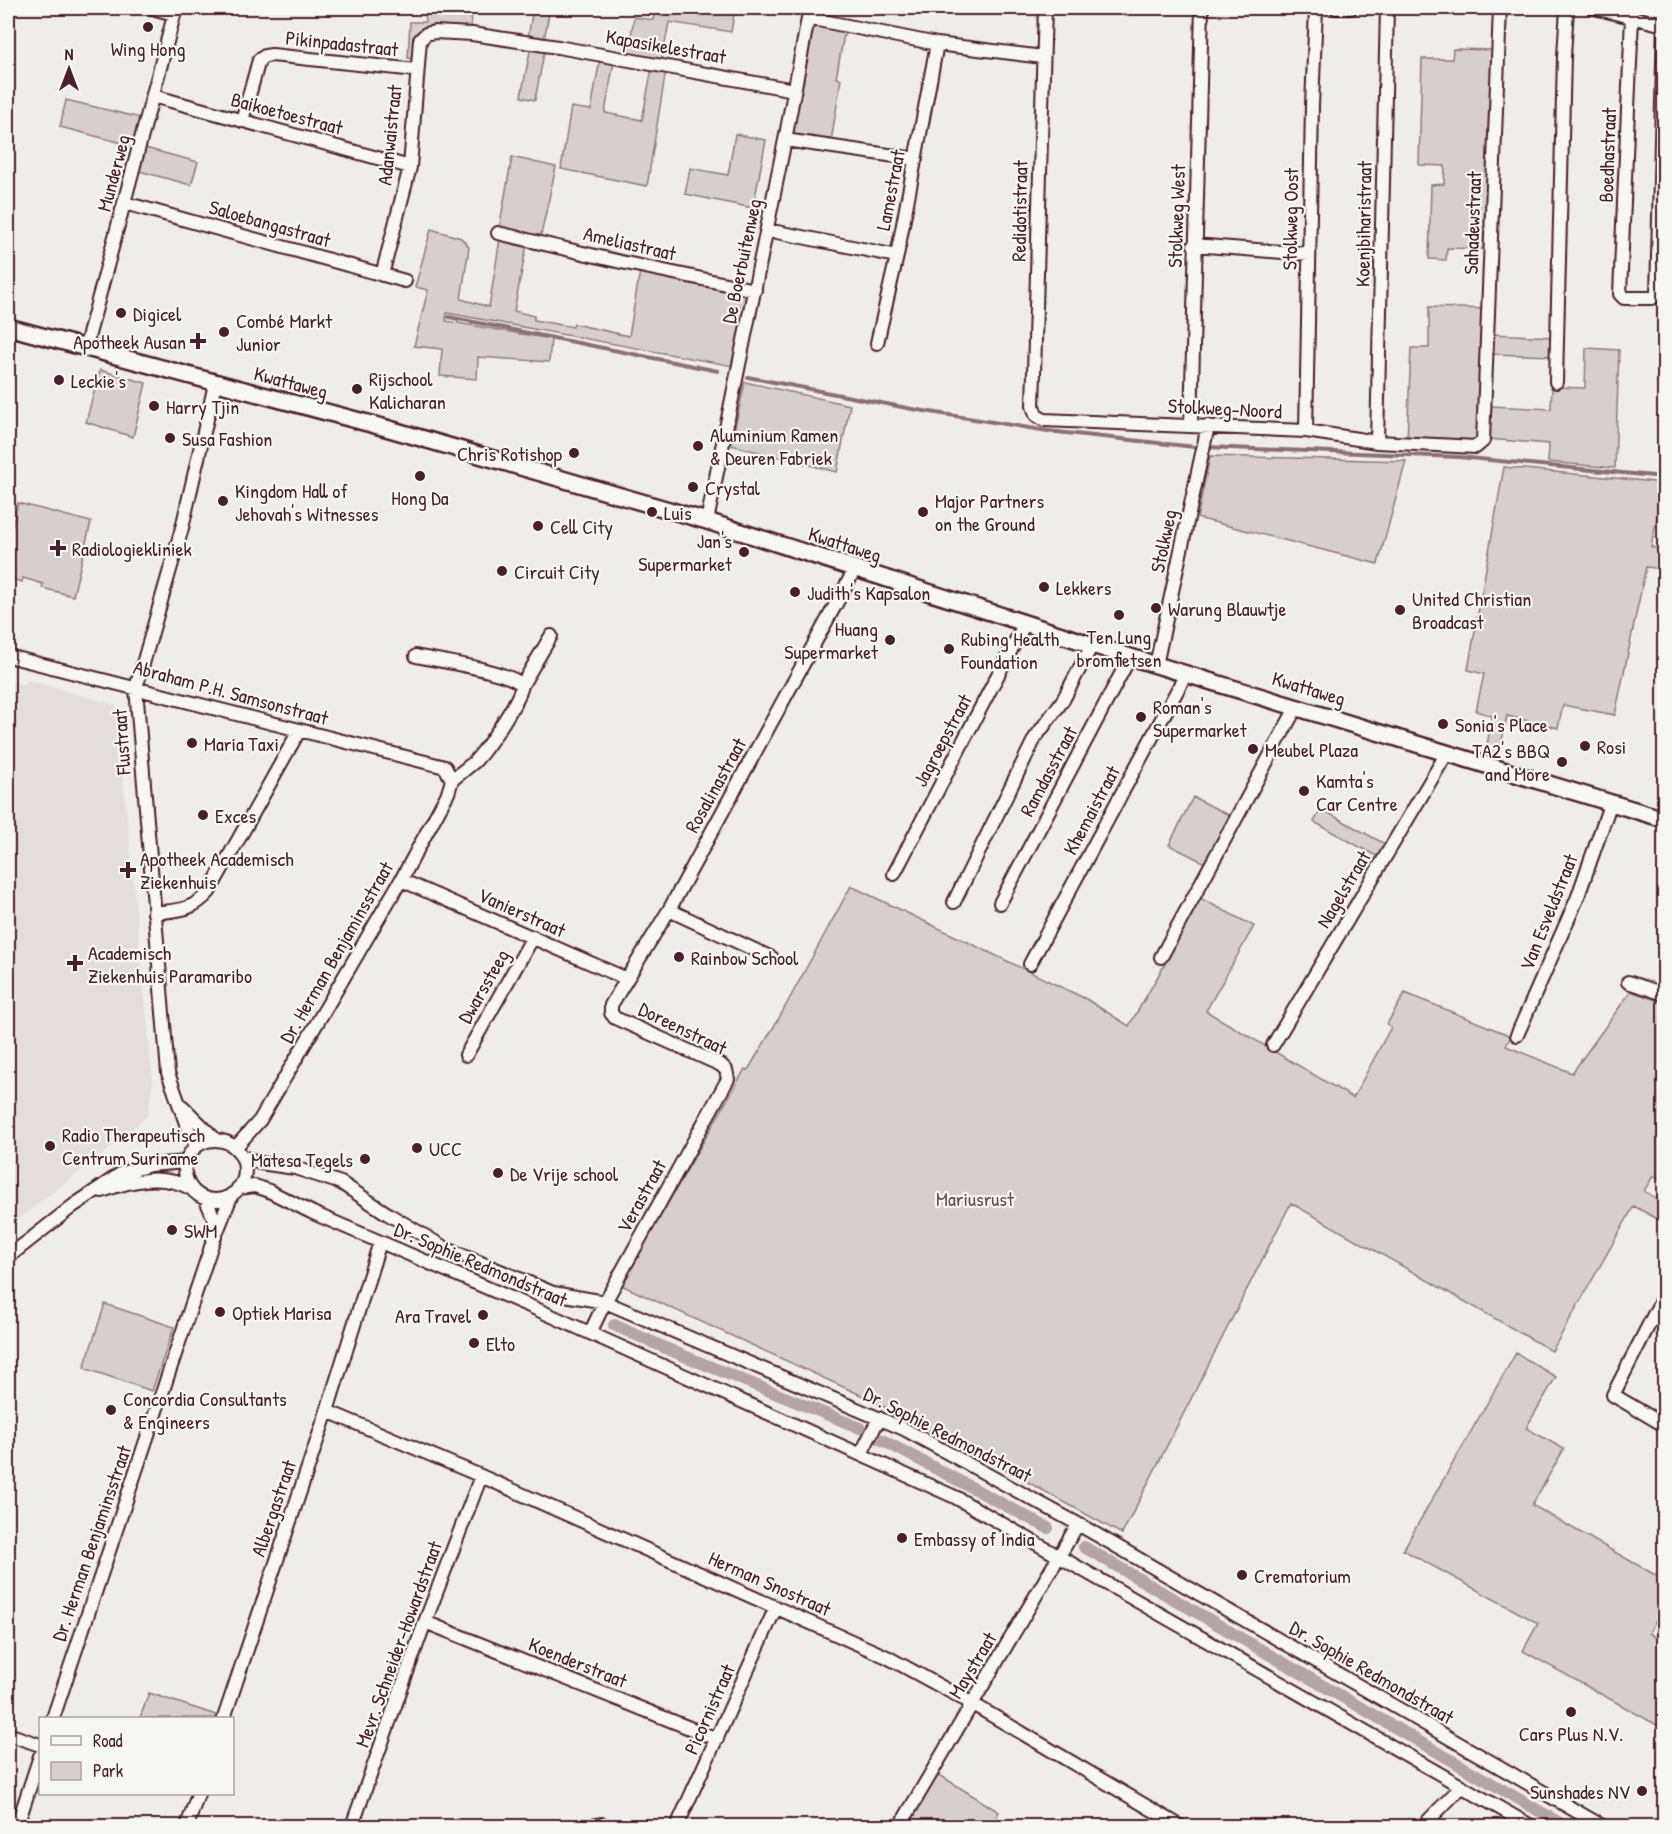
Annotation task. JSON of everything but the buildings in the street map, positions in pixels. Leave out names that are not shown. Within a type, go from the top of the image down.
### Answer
[{"type":"main road","name":"Kwattaweg","points":[[8,327],[386,428],[707,521],[1130,657],[1665,819]]},
{"type":"street","points":[[152,8],[175,10]]},
{"type":"street","name":"Redidotistraat","points":[[1036,415],[1033,406],[1045,8]]},
{"type":"street","name":"Stolkweg West","points":[[1191,425],[1202,8]]},
{"type":"street","name":"Stolkweg Oost","points":[[1306,431],[1316,8]]},
{"type":"street","points":[[1336,8],[1351,8]]},
{"type":"street","name":"Koenjbiharistraat","points":[[1377,442],[1388,8]]},
{"type":"street","name":"Sahadewstraat","points":[[1483,441],[1500,8]]},
{"type":"street","points":[[1556,382],[1567,8]]},
{"type":"street","points":[[1594,8],[1664,25]]},
{"type":"street","name":"Munderweg","points":[[85,349],[175,10]]},
{"type":"street","points":[[809,13],[937,44],[1043,57]]},
{"type":"street","name":"De Boerbuitenweg","points":[[707,521],[809,13]]},
{"type":"street","name":"Boedhastraat","points":[[1632,17],[1620,294],[1624,298],[1653,298],[1657,295],[1664,25]]},
{"type":"street","name":"Kapasikelestraat","points":[[416,70],[420,40],[426,34],[434,32],[472,34],[558,46],[794,90]]},
{"type":"street","name":"Lamestraat","points":[[878,343],[937,44]]},
{"type":"street","name":"Pikinpadastraat","points":[[242,121],[259,60],[265,56],[416,70]]},
{"type":"street","name":"Adanwaistraat","points":[[382,275],[410,167],[416,70]]},
{"type":"street","name":"Baikoetoestraat","points":[[153,96],[410,167]]},
{"type":"street","points":[[785,140],[916,159]]},
{"type":"street","name":"Saloebangastraat","points":[[125,203],[405,281]]},
{"type":"street","points":[[767,230],[897,256]]},
{"type":"street","name":"Ameliastraat","points":[[498,233],[754,290]]},
{"type":"street","points":[[1194,245],[1309,254]]},
{"type":"street","name":"Flustraat","points":[[196,1146],[168,1073],[136,688],[182,528],[215,384]]},
{"type":"street","name":"Stolkweg-Noord","points":[[1036,415],[1044,420],[1306,431],[1414,445],[1476,447],[1483,441]]},
{"type":"street","name":"Stolkweg","points":[[1156,665],[1208,426]]},
{"type":"street","name":"Rosalinastraat","points":[[615,1018],[611,1012],[611,1005],[669,910],[855,569]]},
{"type":"street","name":"Jagroepstraat","points":[[894,874],[1024,623]]},
{"type":"street","points":[[452,780],[476,760],[487,745],[522,691],[522,684],[551,636]]},
{"type":"street","points":[[954,902],[1035,738],[1063,700],[1092,645]]},
{"type":"street","name":"Abraham P.H. Samsonstraat","points":[[8,656],[445,767],[452,780]]},
{"type":"street","points":[[416,656],[498,674],[518,680],[522,684]]},
{"type":"street","name":"Ramdasstraat","points":[[1000,903],[1130,657]]},
{"type":"street","name":"Khemaistraat","points":[[1030,964],[1186,674]]},
{"type":"street","points":[[1161,957],[1297,706]]},
{"type":"street","points":[[154,913],[185,909],[200,903],[209,892],[299,731]]},
{"type":"street","name":"Nagelstraat","points":[[1273,1046],[1447,753]]},
{"type":"street","name":"Dr. Herman Benjaminsstraat","points":[[238,1152],[260,1120],[401,880],[448,793],[452,780]]},
{"type":"street","name":"Van Esveldstraat","points":[[1517,1035],[1577,899],[1611,802]]},
{"type":"street","name":"Vanierstraat","points":[[401,880],[627,979]]},
{"type":"street","points":[[669,910],[772,958]]},
{"type":"street","name":"Dwarssteeg","points":[[466,1054],[533,937]]},
{"type":"street","points":[[1628,982],[1665,994]]},
{"type":"street","name":"Doreenstraat","points":[[615,1018],[721,1065],[726,1070],[728,1079]]},
{"type":"street","name":"Verastraat","points":[[590,1333],[604,1302],[728,1079]]},
{"type":"street","name":"Flustraat","points":[[179,1104],[216,1140]]},
{"type":"street","points":[[87,1197],[125,1184],[153,1179],[175,1181],[193,1189],[205,1198],[219,1199],[235,1191],[244,1170],[238,1152],[225,1142],[216,1140],[196,1146],[186,1162],[186,1178],[193,1189]]},
{"type":"street","name":"Dr. Sophie Redmondstraat","points":[[238,1152],[260,1163],[295,1168],[341,1183],[388,1215],[444,1248],[552,1293],[604,1302],[904,1429],[1078,1524],[1602,1827]]},
{"type":"street","points":[[8,1257],[110,1180],[135,1168],[177,1161],[186,1162]]},
{"type":"street","name":"Dr. Sophie Redmondstraat","points":[[235,1191],[261,1187],[313,1213],[590,1333],[955,1497],[1531,1827]]},
{"type":"street","name":"Dr. Herman Benjaminsstraat","points":[[54,1717],[212,1244],[235,1191]]},
{"type":"street","name":"Dr. Herman Benjaminsstraat","points":[[205,1198],[214,1218],[212,1244]]},
{"type":"street","name":"Albergastraat","points":[[225,1717],[327,1411],[380,1242]]},
{"type":"street","points":[[1665,1296],[1613,1395],[1665,1425]]},
{"type":"street","name":"Herman Snostraat","points":[[327,1411],[482,1476],[887,1657],[971,1703],[1180,1827]]},
{"type":"street","points":[[861,1454],[879,1418]]},
{"type":"street","name":"Mevr. Schneider-Howardstraat","points":[[352,1827],[425,1622],[482,1476]]},
{"type":"street","name":"Maystraat","points":[[900,1827],[1078,1524]]},
{"type":"street","name":"Picornistraat","points":[[677,1827],[776,1607]]},
{"type":"street","name":"Koenderstraat","points":[[425,1622],[717,1739]]},
{"type":"street","points":[[8,1734],[39,1745]]},
{"type":"street","points":[[17,1827],[39,1759]]},
{"type":"street","points":[[1423,1827],[1462,1786]]},
{"type":"street","points":[[187,1827],[195,1795]]},
{"type":"street","points":[[590,1827],[601,1824],[609,1827]]},
{"type":"shaded area","name":"Academisch Ziekenhuis Paramaribo","points":[[27,680],[116,705],[153,1082],[148,1115],[117,1143],[8,1227],[8,681],[25,685]]},
{"type":"green space","points":[[426,8],[472,8],[471,31],[433,29],[414,59],[408,58],[410,22],[425,22]]},
{"type":"green space","points":[[533,8],[550,8],[544,40],[528,38]]},
{"type":"green space","points":[[656,8],[735,8],[731,32],[669,22],[662,60],[628,55],[634,17],[653,20]]},
{"type":"green space","points":[[822,25],[845,29],[836,78],[841,79],[831,142],[798,138],[792,126],[811,31]]},
{"type":"green space","points":[[531,46],[545,48],[535,100],[521,97]]},
{"type":"green space","points":[[1453,49],[1495,50],[1490,249],[1447,248],[1446,260],[1429,259],[1431,185],[1444,184],[1445,166],[1419,165],[1422,59],[1452,59]]},
{"type":"green space","points":[[600,59],[614,61],[605,113],[642,120],[652,68],[666,70],[647,186],[561,169],[571,107],[591,110]]},
{"type":"green space","points":[[66,100],[141,118],[134,146],[60,127]]},
{"type":"green space","points":[[735,134],[766,140],[753,208],[685,194],[690,168],[728,175]]},
{"type":"green space","points":[[145,148],[198,162],[191,185],[139,171]]},
{"type":"green space","points":[[512,157],[556,167],[540,239],[499,229]]},
{"type":"green space","points":[[431,229],[461,238],[469,247],[461,299],[489,307],[500,239],[527,244],[514,311],[534,316],[534,320],[573,327],[574,324],[629,336],[640,271],[739,292],[745,296],[746,301],[733,366],[447,313],[446,321],[551,339],[549,362],[478,357],[477,379],[440,376],[442,349],[414,346],[428,290],[415,287]]},
{"type":"green space","points":[[1429,307],[1488,309],[1483,442],[1407,441],[1411,348],[1429,348]]},
{"type":"green space","points":[[1492,334],[1554,337],[1553,356],[1491,354]]},
{"type":"green space","points":[[1586,348],[1619,350],[1615,468],[1548,462],[1549,444],[1489,439],[1490,406],[1551,409],[1552,387],[1585,388]]},
{"type":"green space","points":[[100,370],[146,383],[133,437],[86,422]]},
{"type":"green space","points":[[745,382],[850,405],[837,472],[731,445]]},
{"type":"green space","points":[[1210,456],[1406,461],[1378,564],[1197,518]]},
{"type":"green space","points":[[1504,467],[1664,483],[1651,547],[1664,550],[1664,569],[1646,567],[1615,715],[1563,705],[1558,728],[1507,716],[1499,755],[1486,751],[1492,716],[1476,711],[1484,674],[1468,670]]},
{"type":"green space","name":"Radiologiekliniek","points":[[18,503],[91,522],[73,596],[42,588],[43,584],[23,578],[22,582],[8,578],[8,544]]},
{"type":"green space","points":[[1193,797],[1231,816],[1207,864],[1169,845]]},
{"type":"green space","points":[[1321,809],[1385,844],[1378,857],[1314,822]]},
{"type":"green space","name":"Mariusrust","points":[[851,886],[1086,999],[1129,1026],[1165,964],[1163,962],[1198,897],[1254,926],[1206,1011],[1353,1098],[1391,1027],[1387,1024],[1405,993],[1511,1036],[1506,1046],[1572,1073],[1631,991],[1664,1003],[1664,1156],[1660,1165],[1664,1168],[1664,1182],[1653,1176],[1644,1191],[1664,1203],[1664,1223],[1634,1206],[1552,1351],[1291,1203],[1122,1534],[1006,1470],[863,1396],[621,1285],[745,1069],[748,1070],[779,1018]]},
{"type":"green space","points":[[105,1304],[174,1327],[152,1391],[84,1368]]},
{"type":"green space","points":[[1516,1353],[1556,1377],[1526,1428],[1564,1449],[1532,1505],[1664,1580],[1664,1606],[1649,1633],[1664,1642],[1664,1729],[1523,1651],[1538,1623],[1403,1550]]},
{"type":"green space","points":[[149,1693],[216,1715],[215,1717],[140,1717]]},
{"type":"green space","points":[[938,1774],[999,1812],[991,1826],[907,1826]]},
{"type":"waterway","points":[[449,317],[718,371]]},
{"type":"waterway","points":[[748,377],[912,409],[1048,431],[1195,447]]},
{"type":"waterway","points":[[1206,447],[1459,457],[1664,477]]},
{"type":"waterway","points":[[614,1325],[860,1428]]},
{"type":"waterway","points":[[880,1439],[1048,1528]]},
{"type":"waterway","points":[[1084,1547],[1565,1826]]},
{"type":"place","name":"Wing Hong","points":[[148,27]]},
{"type":"place","name":"Digicel","points":[[121,313]]},
{"type":"place","name":"Combé Markt Junior","points":[[224,332]]},
{"type":"place","name":"Apotheek Ausan","points":[[198,341]]},
{"type":"place","name":"Leckie's","points":[[59,380]]},
{"type":"place","name":"Rijschool Kalicharan","points":[[357,389]]},
{"type":"place","name":"Harry Tjin","points":[[154,406]]},
{"type":"place","name":"Susa Fashion","points":[[170,438]]},
{"type":"place","name":"Aluminium Ramen & Deuren Fabriek","points":[[698,446]]},
{"type":"place","name":"Chris Rotishop","points":[[574,453]]},
{"type":"place","name":"Hong Da","points":[[420,476]]},
{"type":"place","name":"Crystal","points":[[693,487]]},
{"type":"place","name":"Kingdom Hall of Jehovah's Witnesses","points":[[223,501]]},
{"type":"place","name":"Luis","points":[[652,512]]},
{"type":"place","name":"Major Partners on the Ground","points":[[923,512]]},
{"type":"place","name":"Cell City","points":[[538,526]]},
{"type":"place","name":"Radiologiekliniek","points":[[58,548]]},
{"type":"place","name":"Jan's Supermarket","points":[[744,552]]},
{"type":"place","name":"Circuit City","points":[[502,571]]},
{"type":"place","name":"Lekkers","points":[[1044,587]]},
{"type":"place","name":"Judith's Kapsalon","points":[[795,592]]},
{"type":"place","name":"Warung Blauwtje","points":[[1156,608]]},
{"type":"place","name":"United Christian Broadcast","points":[[1400,610]]},
{"type":"place","name":"Ten Lung bromfietsen","points":[[1119,615]]},
{"type":"place","name":"Huang Supermarket","points":[[890,640]]},
{"type":"place","name":"Rubing Health Foundation","points":[[949,649]]},
{"type":"place","name":"Roman's Supermarket","points":[[1141,717]]},
{"type":"place","name":"Sonia's Place","points":[[1443,724]]},
{"type":"place","name":"Maria Taxi","points":[[192,743]]},
{"type":"place","name":"Rosi","points":[[1585,746]]},
{"type":"place","name":"Meubel Plaza","points":[[1253,749]]},
{"type":"place","name":"TA2's BBQ and More","points":[[1562,762]]},
{"type":"place","name":"Kamta's Car Centre","points":[[1304,791]]},
{"type":"place","name":"Exces","points":[[203,815]]},
{"type":"place","name":"Apotheek Academisch Ziekenhuis","points":[[128,870]]},
{"type":"place","name":"Rainbow School","points":[[679,957]]},
{"type":"place","name":"Academisch Ziekenhuis Paramaribo","points":[[75,963]]},
{"type":"place","name":"Radio Therapeutisch Centrum Suriname","points":[[50,1146]]},
{"type":"place","name":"UCC","points":[[417,1148]]},
{"type":"place","name":"Matesa Tegels","points":[[365,1159]]},
{"type":"place","name":"De Vrije school","points":[[498,1173]]},
{"type":"place","name":"SWM","points":[[172,1230]]},
{"type":"place","name":"Optiek Marisa","points":[[220,1312]]},
{"type":"place","name":"Ara Travel","points":[[483,1315]]},
{"type":"place","name":"Elto","points":[[474,1343]]},
{"type":"place","name":"Concordia Consultants & Engineers","points":[[111,1410]]},
{"type":"place","name":"Embassy of India","points":[[902,1538]]},
{"type":"place","name":"Crematorium","points":[[1242,1575]]},
{"type":"place","name":"Cars Plus N.V.","points":[[1571,1712]]},
{"type":"place","name":"Sunshades NV","points":[[1642,1791]]}]
